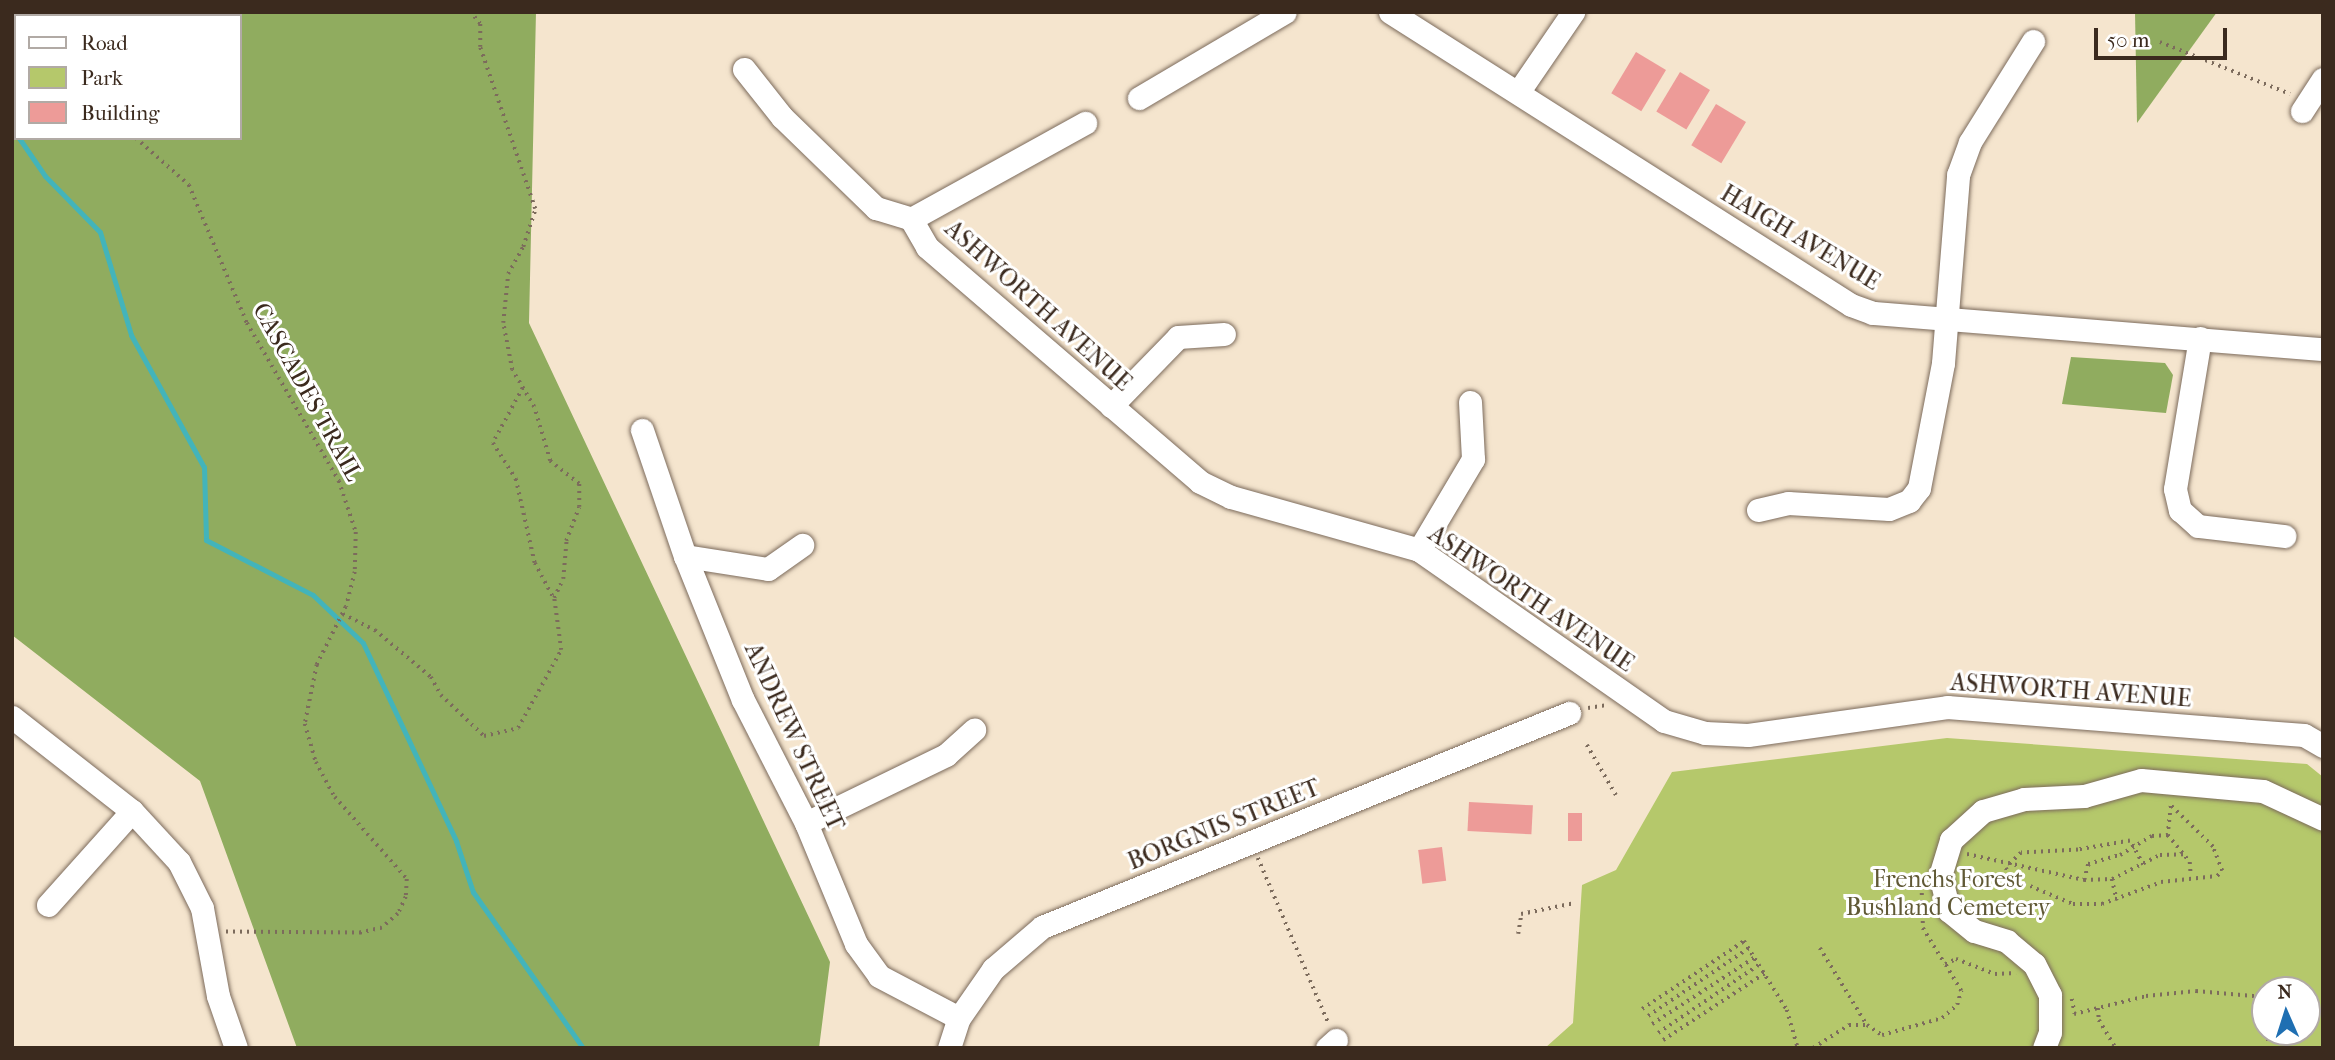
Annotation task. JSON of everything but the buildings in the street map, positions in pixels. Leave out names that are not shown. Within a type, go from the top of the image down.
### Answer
[{"type":"street","points":[[1139,98],[1285,12]]},
{"type":"street","name":"HAIGH AVENUE","points":[[1390,12],[1851,306],[1872,313],[2323,349]]},
{"type":"street","points":[[1519,92],[1573,12]]},
{"type":"street","points":[[1758,510],[1788,503],[1889,509],[1909,501],[1919,488],[1943,363],[1958,175],[1970,142],[2033,41]]},
{"type":"street","name":"ASHWORTH AVENUE","points":[[744,69],[782,117],[876,208],[911,219],[927,247],[1200,482],[1220,492],[1419,550],[1664,721],[1705,733],[1748,735],[1947,707],[2304,734],[2323,746]]},
{"type":"street","points":[[2305,106],[2323,79]]},
{"type":"street","points":[[911,219],[1085,123]]},
{"type":"street","points":[[1111,406],[1178,337],[1224,334]]},
{"type":"street","points":[[2200,338],[2175,489],[2180,510],[2199,526],[2284,536]]},
{"type":"street","points":[[1419,550],[1473,459],[1469,402]]},
{"type":"street","name":"ANDREW STREET","points":[[642,430],[685,556],[743,701],[806,823],[856,944],[879,976],[959,1018]]},
{"type":"street","points":[[685,556],[768,569],[802,545]]},
{"type":"street","name":"BORGNIS STREET","points":[[949,1048],[959,1018],[993,969],[1042,927],[1569,713]]},
{"type":"street","points":[[12,718],[132,811],[179,862],[202,908],[218,996],[236,1048]]},
{"type":"street","points":[[806,823],[946,755],[974,730]]},
{"type":"street","points":[[2044,1048],[2050,1016],[2050,995],[2034,964],[2007,941],[1974,931],[1949,911],[1940,876],[1951,840],[1983,811],[2024,799],[2084,796],[2141,780],[2263,791],[2323,819]]},
{"type":"street","points":[[48,905],[132,811]]},
{"type":"path","points":[[470,12],[480,24],[480,47],[535,209],[508,274],[503,323],[512,370],[523,388],[550,461],[579,484],[579,507],[566,541],[563,579],[555,598]]},
{"type":"path","points":[[2161,42],[2305,106]]},
{"type":"path","name":"CASCADES TRAIL","points":[[138,140],[189,185],[247,323],[339,481],[356,531],[355,572],[343,614],[317,665],[305,724],[316,762],[335,797],[407,879],[406,897],[382,928],[361,933],[228,930],[210,942]]},
{"type":"path","points":[[343,614],[375,631],[431,677],[441,695],[484,736],[518,728],[561,650],[555,598],[535,563],[516,479],[493,443],[523,388]]},
{"type":"path","points":[[1569,713],[1617,705],[1629,696]]},
{"type":"path","points":[[1587,745],[1615,795]]},
{"type":"path","points":[[2171,782],[2168,835],[2185,854],[2191,876]]},
{"type":"path","points":[[2143,865],[2130,841],[2021,853],[2006,868],[2011,878],[2073,904],[2117,900],[2191,876],[2217,876],[2222,872],[2220,859],[2193,824],[2171,806]]},
{"type":"path","points":[[2084,880],[2088,864],[2134,848],[2152,836],[2168,835]]},
{"type":"path","points":[[1251,842],[1332,1044]]},
{"type":"path","points":[[1949,848],[2084,880],[2112,879],[2160,855],[2185,854]]},
{"type":"path","points":[[2112,879],[2117,900]]},
{"type":"path","points":[[1813,1048],[1849,1025],[1867,1025],[1882,1035],[1942,1018],[1957,1005],[1961,991],[1923,928],[1923,891]]},
{"type":"path","points":[[1518,934],[1521,914],[1575,903]]},
{"type":"path","points":[[1642,1009],[1744,941],[1787,1010],[1798,1048]]},
{"type":"path","points":[[1648,1016],[1749,948]]},
{"type":"path","points":[[1820,948],[1864,1012],[1867,1025]]},
{"type":"path","points":[[1652,1024],[1755,957]]},
{"type":"path","points":[[1945,964],[1956,958],[1995,974],[2015,973],[2034,964]]},
{"type":"path","points":[[1658,1032],[1760,964]]},
{"type":"path","points":[[1663,1041],[1765,973]]},
{"type":"path","points":[[2050,1016],[2076,1014],[2196,991],[2251,996]]},
{"type":"path","points":[[2070,992],[2076,1014]]},
{"type":"path","points":[[2098,1008],[2099,1020],[2116,1048]]},
{"type":"green space","points":[[12,12],[536,12],[529,323],[830,962],[819,1048],[297,1048],[200,781],[12,635]]},
{"type":"green space","points":[[2135,12],[2217,12],[2137,123]]},
{"type":"green space","points":[[2071,357],[2165,363],[2173,375],[2166,413],[2062,404]]},
{"type":"green space","name":"Frenchs Forest Bushland Cemetery","points":[[1947,738],[2307,764],[2323,777],[2323,1048],[1545,1048],[1573,1023],[1582,885],[1616,870],[1672,772]]},
{"type":"waterway","points":[[20,140],[45,176],[100,232],[131,335],[204,467],[206,540],[313,595],[363,643],[456,841],[473,892],[583,1048]]}]
